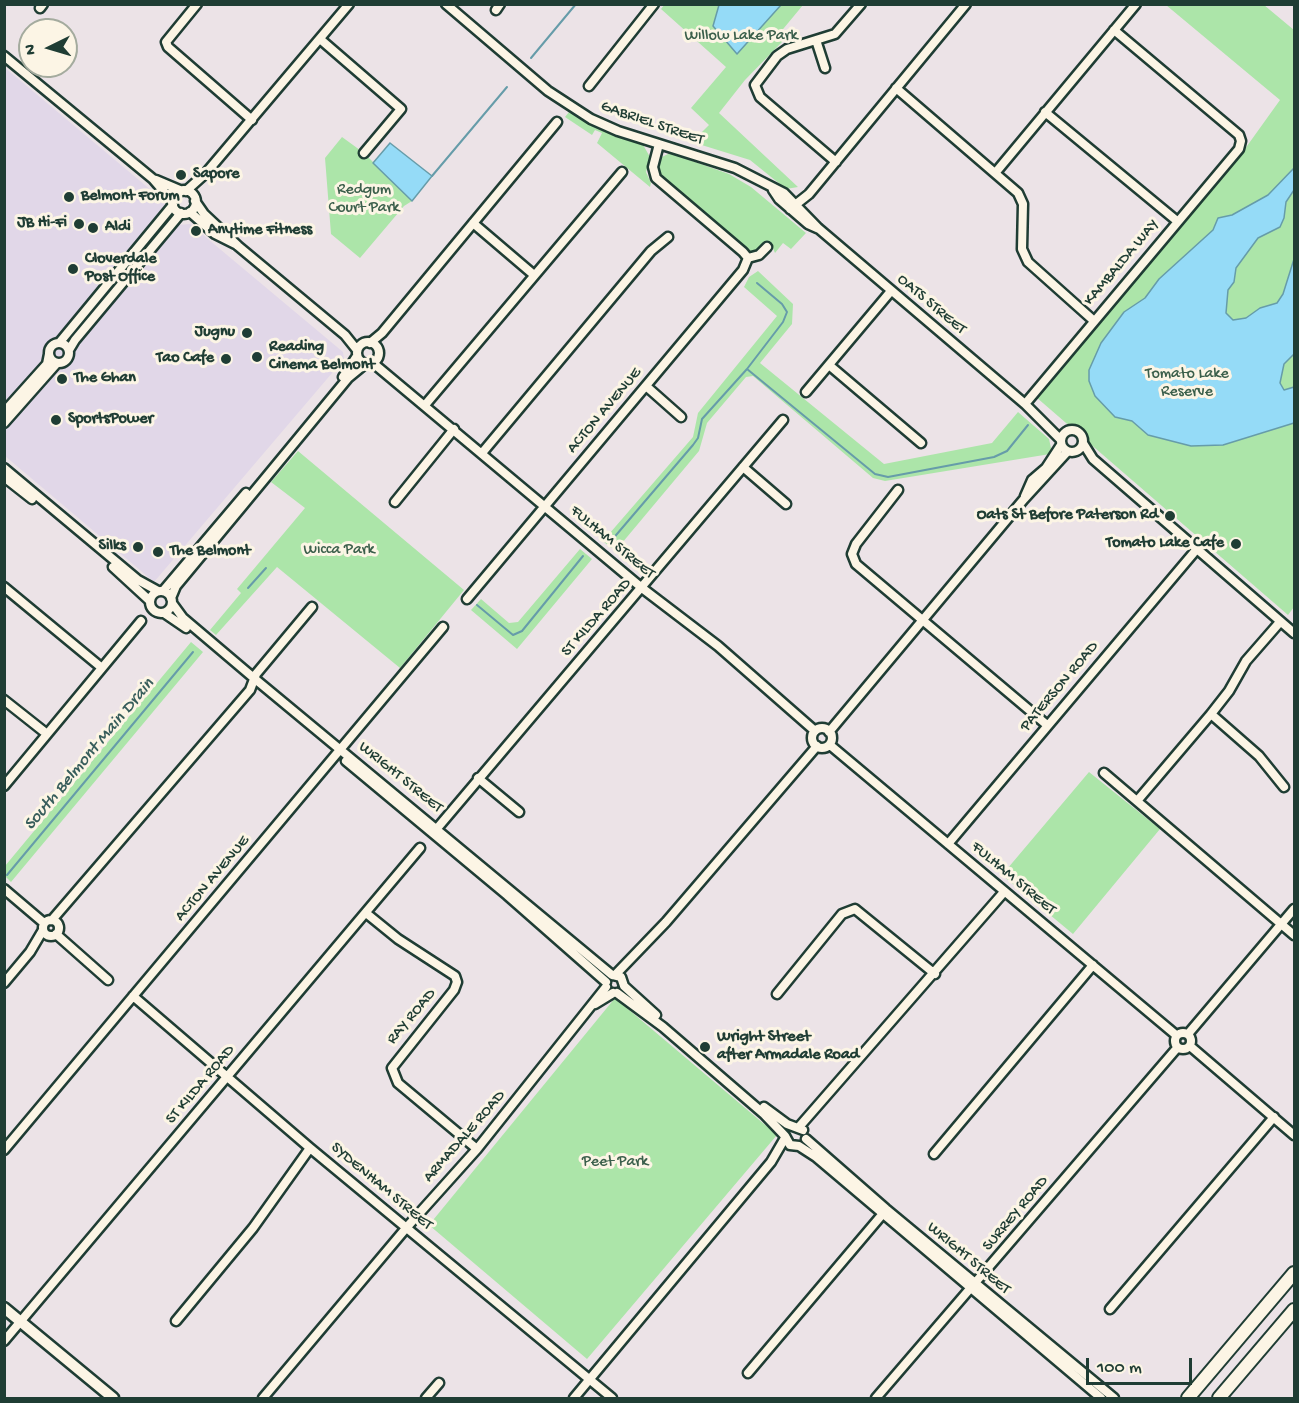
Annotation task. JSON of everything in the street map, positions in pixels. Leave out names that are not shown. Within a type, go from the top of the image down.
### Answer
[{"type":"highway","points":[[1188,1398],[1294,1273]]},
{"type":"highway","points":[[1222,1397],[1294,1310]]},
{"type":"main road","points":[[4,1308],[19,1324],[109,1398]]},
{"type":"main road","points":[[4,1315],[19,1324]]},
{"type":"street","points":[[197,4],[166,42],[168,47],[252,120]]},
{"type":"street","points":[[4,412],[47,364],[53,345],[60,342],[172,203],[175,194],[184,191],[206,173],[349,4]]},
{"type":"street","name":"GABRIEL STREET","points":[[446,4],[571,108],[618,131],[735,168],[784,194],[796,209]]},
{"type":"street","points":[[589,86],[654,4]]},
{"type":"street","points":[[836,162],[759,97],[754,85],[777,56],[787,49],[841,29],[861,4]]},
{"type":"street","points":[[796,209],[809,199],[809,194],[966,4]]},
{"type":"street","points":[[996,172],[1136,4]]},
{"type":"street","name":"KAMBALDA WAY","points":[[1024,404],[1239,149],[1241,141],[1239,135],[1114,30]]},
{"type":"street","points":[[320,39],[401,109],[364,153]]},
{"type":"street","points":[[816,40],[825,68]]},
{"type":"street","points":[[4,56],[153,179],[172,203]]},
{"type":"street","points":[[896,88],[1018,193],[1023,204],[1022,249],[1028,262],[1093,320]]},
{"type":"street","points":[[1046,112],[1177,221]]},
{"type":"street","points":[[150,601],[161,591],[344,376],[357,353],[370,345],[382,333],[556,122]]},
{"type":"street","points":[[659,144],[653,167],[656,178],[748,258]]},
{"type":"street","points":[[425,405],[622,172]]},
{"type":"street","points":[[4,423],[57,363],[66,361],[75,340],[195,200],[206,173]]},
{"type":"street","points":[[153,179],[184,191]]},
{"type":"street","name":"FULHAM STREET","points":[[184,191],[195,200],[204,214],[238,246],[345,335],[357,353],[372,361],[642,588],[718,646],[729,659],[816,731]]},
{"type":"street","name":"FULHAM STREET","points":[[172,203],[215,234],[238,246]]},
{"type":"street","name":"OATS STREET","points":[[796,209],[1024,404],[1066,447],[1093,459]]},
{"type":"street","points":[[473,223],[534,275]]},
{"type":"street","points":[[482,453],[651,250],[668,237]]},
{"type":"street","name":"ACTON AVENUE","points":[[467,599],[743,270],[748,258],[759,255],[767,247]]},
{"type":"street","points":[[806,392],[891,291]]},
{"type":"street","name":"FULHAM STREET","points":[[345,335],[370,345]]},
{"type":"street","points":[[60,342],[69,350]]},
{"type":"street","points":[[164,613],[172,601],[176,586],[348,378],[372,361],[370,345]]},
{"type":"street","points":[[49,354],[57,363]]},
{"type":"street","points":[[829,365],[921,443]]},
{"type":"street","points":[[646,386],[681,417]]},
{"type":"street","name":"OATS STREET","points":[[1024,404],[1067,430],[1078,431],[1093,459],[1294,633]]},
{"type":"street","name":"ST KILDA ROAD","points":[[435,831],[783,420]]},
{"type":"street","points":[[395,502],[454,429]]},
{"type":"street","points":[[1066,447],[1067,430]]},
{"type":"street","points":[[829,732],[1024,499],[1032,480],[1066,447],[1083,443]]},
{"type":"street","points":[[743,467],[786,504]]},
{"type":"street","name":"WRIGHT STREET","points":[[4,468],[138,580],[161,591],[172,601],[183,618],[254,681],[615,984],[779,1120],[801,1131],[884,1212]]},
{"type":"street","name":"WRIGHT STREET","points":[[4,477],[150,601],[154,611],[164,613],[254,681]]},
{"type":"street","points":[[898,490],[856,544],[852,554],[856,564],[1047,725]]},
{"type":"street","name":"PATERSON ROAD","points":[[948,844],[1196,550]]},
{"type":"street","points":[[4,587],[102,668]]},
{"type":"street","points":[[4,983],[254,681],[312,607]]},
{"type":"street","points":[[4,786],[141,621]]},
{"type":"street","points":[[1137,801],[1211,714],[1229,691],[1246,661],[1280,622]]},
{"type":"street","name":"ACTON AVENUE","points":[[4,1150],[340,753],[443,627]]},
{"type":"street","points":[[4,700],[47,734]]},
{"type":"street","points":[[1211,714],[1259,756],[1284,787]]},
{"type":"street","points":[[825,729],[829,732],[832,740],[830,744],[826,747],[817,746],[813,736],[816,731],[825,729]]},
{"type":"street","name":"FULHAM STREET","points":[[830,744],[1176,1035]]},
{"type":"street","name":"ARMADALE ROAD","points":[[262,1398],[407,1227],[477,1149],[595,1004],[615,984],[629,963],[817,746]]},
{"type":"street","points":[[1104,773],[1294,935]]},
{"type":"street","points":[[478,778],[519,812]]},
{"type":"street","name":"ST KILDA ROAD","points":[[4,1341],[420,848]]},
{"type":"street","points":[[4,889],[101,970],[108,980]]},
{"type":"street","points":[[771,1162],[796,1147],[801,1131],[817,1108],[1004,892]]},
{"type":"street","points":[[777,994],[842,914],[855,909],[935,974]]},
{"type":"street","points":[[1188,1034],[1294,909]]},
{"type":"street","name":"RAY ROAD","points":[[366,913],[398,939],[455,976],[458,982],[392,1068],[398,1083],[477,1149]]},
{"type":"street","points":[[934,1154],[1093,965]]},
{"type":"street","name":"WRIGHT STREET","points":[[615,984],[771,1121],[796,1147],[816,1157],[884,1212],[1101,1398]]},
{"type":"street","name":"SYDENHAM STREET","points":[[133,996],[310,1148],[612,1398]]},
{"type":"street","points":[[1182,1032],[1188,1034],[1191,1041],[1190,1046],[1185,1049],[1178,1048],[1174,1042],[1176,1035],[1182,1032]]},
{"type":"street","points":[[1190,1046],[1294,1135]]},
{"type":"street","name":"SURREY ROAD","points":[[876,1398],[974,1288],[1178,1048]]},
{"type":"street","points":[[1110,1309],[1274,1117]]},
{"type":"street","points":[[574,1398],[771,1162],[785,1137],[801,1131]]},
{"type":"street","points":[[176,1321],[253,1228],[310,1148]]},
{"type":"street","points":[[748,1373],[884,1212]]},
{"type":"street","name":"WRIGHT STREET","points":[[974,1288],[1114,1398]]},
{"type":"street","points":[[426,1398],[439,1383]]},
{"type":"shaded area","points":[[4,67],[164,201],[165,206],[161,212],[178,225],[190,224],[343,352],[344,359],[154,582],[5,456]]},
{"type":"green space","name":"Willow Lake Park","points":[[665,4],[803,5],[779,34],[782,42],[745,80],[719,113],[798,187],[786,189],[750,160],[692,142],[709,125],[691,108],[726,67],[661,9]]},
{"type":"green space","name":"Tomato Lake Reserve","points":[[1166,5],[1264,5],[1294,30],[1294,607],[1288,615],[1036,397],[1242,153],[1280,100]]},
{"type":"green space","points":[[569,112],[605,131],[642,143],[650,157],[646,172],[651,183],[650,187],[597,143],[602,133],[595,130],[592,135],[565,117]]},
{"type":"green space","name":"Redgum Court Park","points":[[342,137],[364,153],[412,201],[404,206],[360,258],[331,234],[325,158]]},
{"type":"green space","points":[[670,153],[729,174],[751,187],[806,233],[791,249],[783,243],[775,253],[767,242],[756,251],[749,252],[661,179],[658,167],[660,158]]},
{"type":"green space","points":[[758,271],[793,304],[792,324],[760,363],[884,464],[992,443],[1018,412],[1049,439],[1050,454],[885,481],[873,478],[753,376],[746,377],[707,423],[699,451],[622,543],[611,548],[603,541],[693,437],[698,413],[777,316],[744,287],[749,277]]},
{"type":"green space","name":"Wicca Park","points":[[298,451],[464,590],[400,668],[277,567],[216,635],[210,630],[241,593],[237,589],[305,508],[271,482]]},
{"type":"green space","points":[[580,549],[592,559],[517,649],[471,610],[481,599],[509,623],[518,622]]},
{"type":"green space","points":[[191,642],[203,652],[11,882],[5,876],[5,866]]},
{"type":"green space","points":[[1089,772],[1160,829],[1073,934],[1002,875]]},
{"type":"green space","name":"Peet Park","points":[[615,998],[777,1135],[587,1359],[429,1225]]},
{"type":"water","points":[[719,4],[781,5],[737,54],[713,26]]},
{"type":"water","points":[[390,143],[432,176],[412,201],[373,163]]},
{"type":"water","points":[[1294,168],[1294,190],[1286,202],[1280,227],[1258,238],[1236,268],[1234,282],[1228,290],[1226,313],[1233,320],[1246,318],[1260,308],[1277,303],[1283,294],[1294,259],[1294,354],[1284,364],[1280,383],[1284,390],[1294,387],[1294,423],[1223,445],[1191,446],[1148,435],[1132,421],[1115,417],[1095,396],[1089,381],[1089,370],[1101,343],[1124,312],[1145,298],[1159,279],[1213,230],[1218,218],[1232,215],[1268,195]]},
{"type":"waterway","points":[[531,58],[576,4]]},
{"type":"waterway","points":[[432,176],[507,87]]},
{"type":"waterway","name":"South Belmont Main Drain","points":[[611,541],[693,445],[698,438],[702,419],[747,369],[783,322],[787,312],[782,304],[757,283]]},
{"type":"waterway","name":"South Belmont Main Drain","points":[[747,369],[875,474],[888,477],[994,457],[1007,451],[1028,425]]},
{"type":"waterway","name":"South Belmont Main Drain","points":[[477,605],[513,635],[522,631],[583,556]]},
{"type":"waterway","name":"South Belmont Main Drain","points":[[248,588],[266,568]]},
{"type":"waterway","name":"South Belmont Main Drain","points":[[7,875],[193,652]]},
{"type":"place","name":"Sapore","points":[[181,175]]},
{"type":"place","name":"Belmont Forum","points":[[69,197]]},
{"type":"place","name":"JB Hi-Fi","points":[[79,224]]},
{"type":"place","name":"Aldi","points":[[93,228]]},
{"type":"place","name":"Anytime Fitness","points":[[196,231]]},
{"type":"place","name":"Cloverdale Post Office","points":[[73,269]]},
{"type":"place","name":"Jugnu","points":[[247,333]]},
{"type":"place","name":"Reading Cinema Belmont","points":[[257,357]]},
{"type":"place","name":"Tao Cafe","points":[[226,359]]},
{"type":"place","name":"The Ghan","points":[[62,379]]},
{"type":"place","name":"SportsPower","points":[[56,420]]},
{"type":"place","name":"Oats St Before Paterson Rd","points":[[1170,516]]},
{"type":"place","name":"Tomato Lake Cafe","points":[[1236,544]]},
{"type":"place","name":"Silks","points":[[138,547]]},
{"type":"place","name":"The Belmont","points":[[158,552]]},
{"type":"place","name":"Wright Street after Armadale Road","points":[[705,1047]]}]
